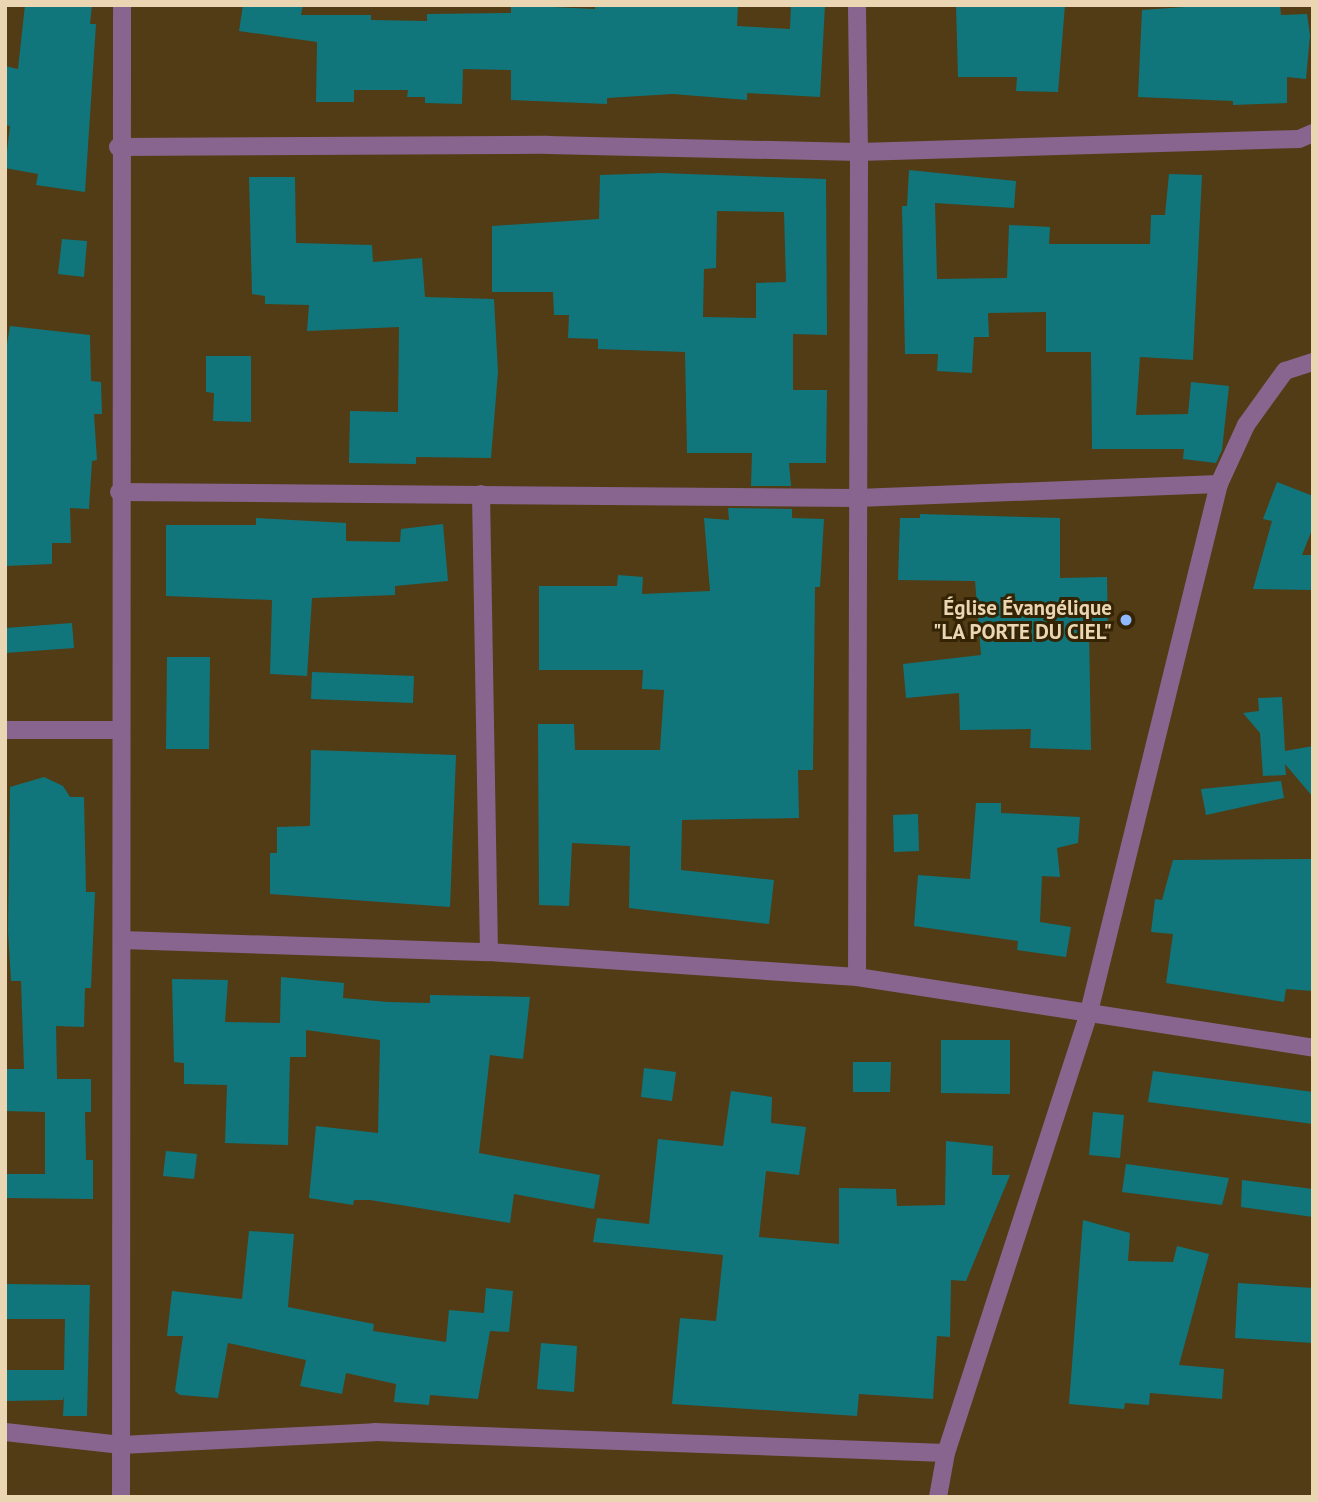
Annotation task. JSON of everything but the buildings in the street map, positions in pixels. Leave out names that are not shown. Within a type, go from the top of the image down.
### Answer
[{"type":"street","points":[[121,1497],[122,940],[118,148],[122,5]]},
{"type":"street","points":[[857,5],[857,977]]},
{"type":"street","points":[[118,148],[522,144],[859,152],[1300,139],[1313,133]]},
{"type":"street","points":[[938,1497],[946,1453],[1088,1016],[1219,484],[1246,425],[1285,372],[1313,362]]},
{"type":"street","points":[[119,492],[857,498],[1219,484]]},
{"type":"street","points":[[481,494],[489,952]]},
{"type":"street","points":[[5,730],[119,730]]},
{"type":"street","points":[[122,940],[489,952],[857,977],[1088,1016],[1313,1048]]},
{"type":"street","points":[[5,1432],[121,1445],[375,1432],[946,1453]]},
{"type":"place","name":"Église Évangélique \"LA PORTE DU CIEL\"","points":[[1126,620]]}]
